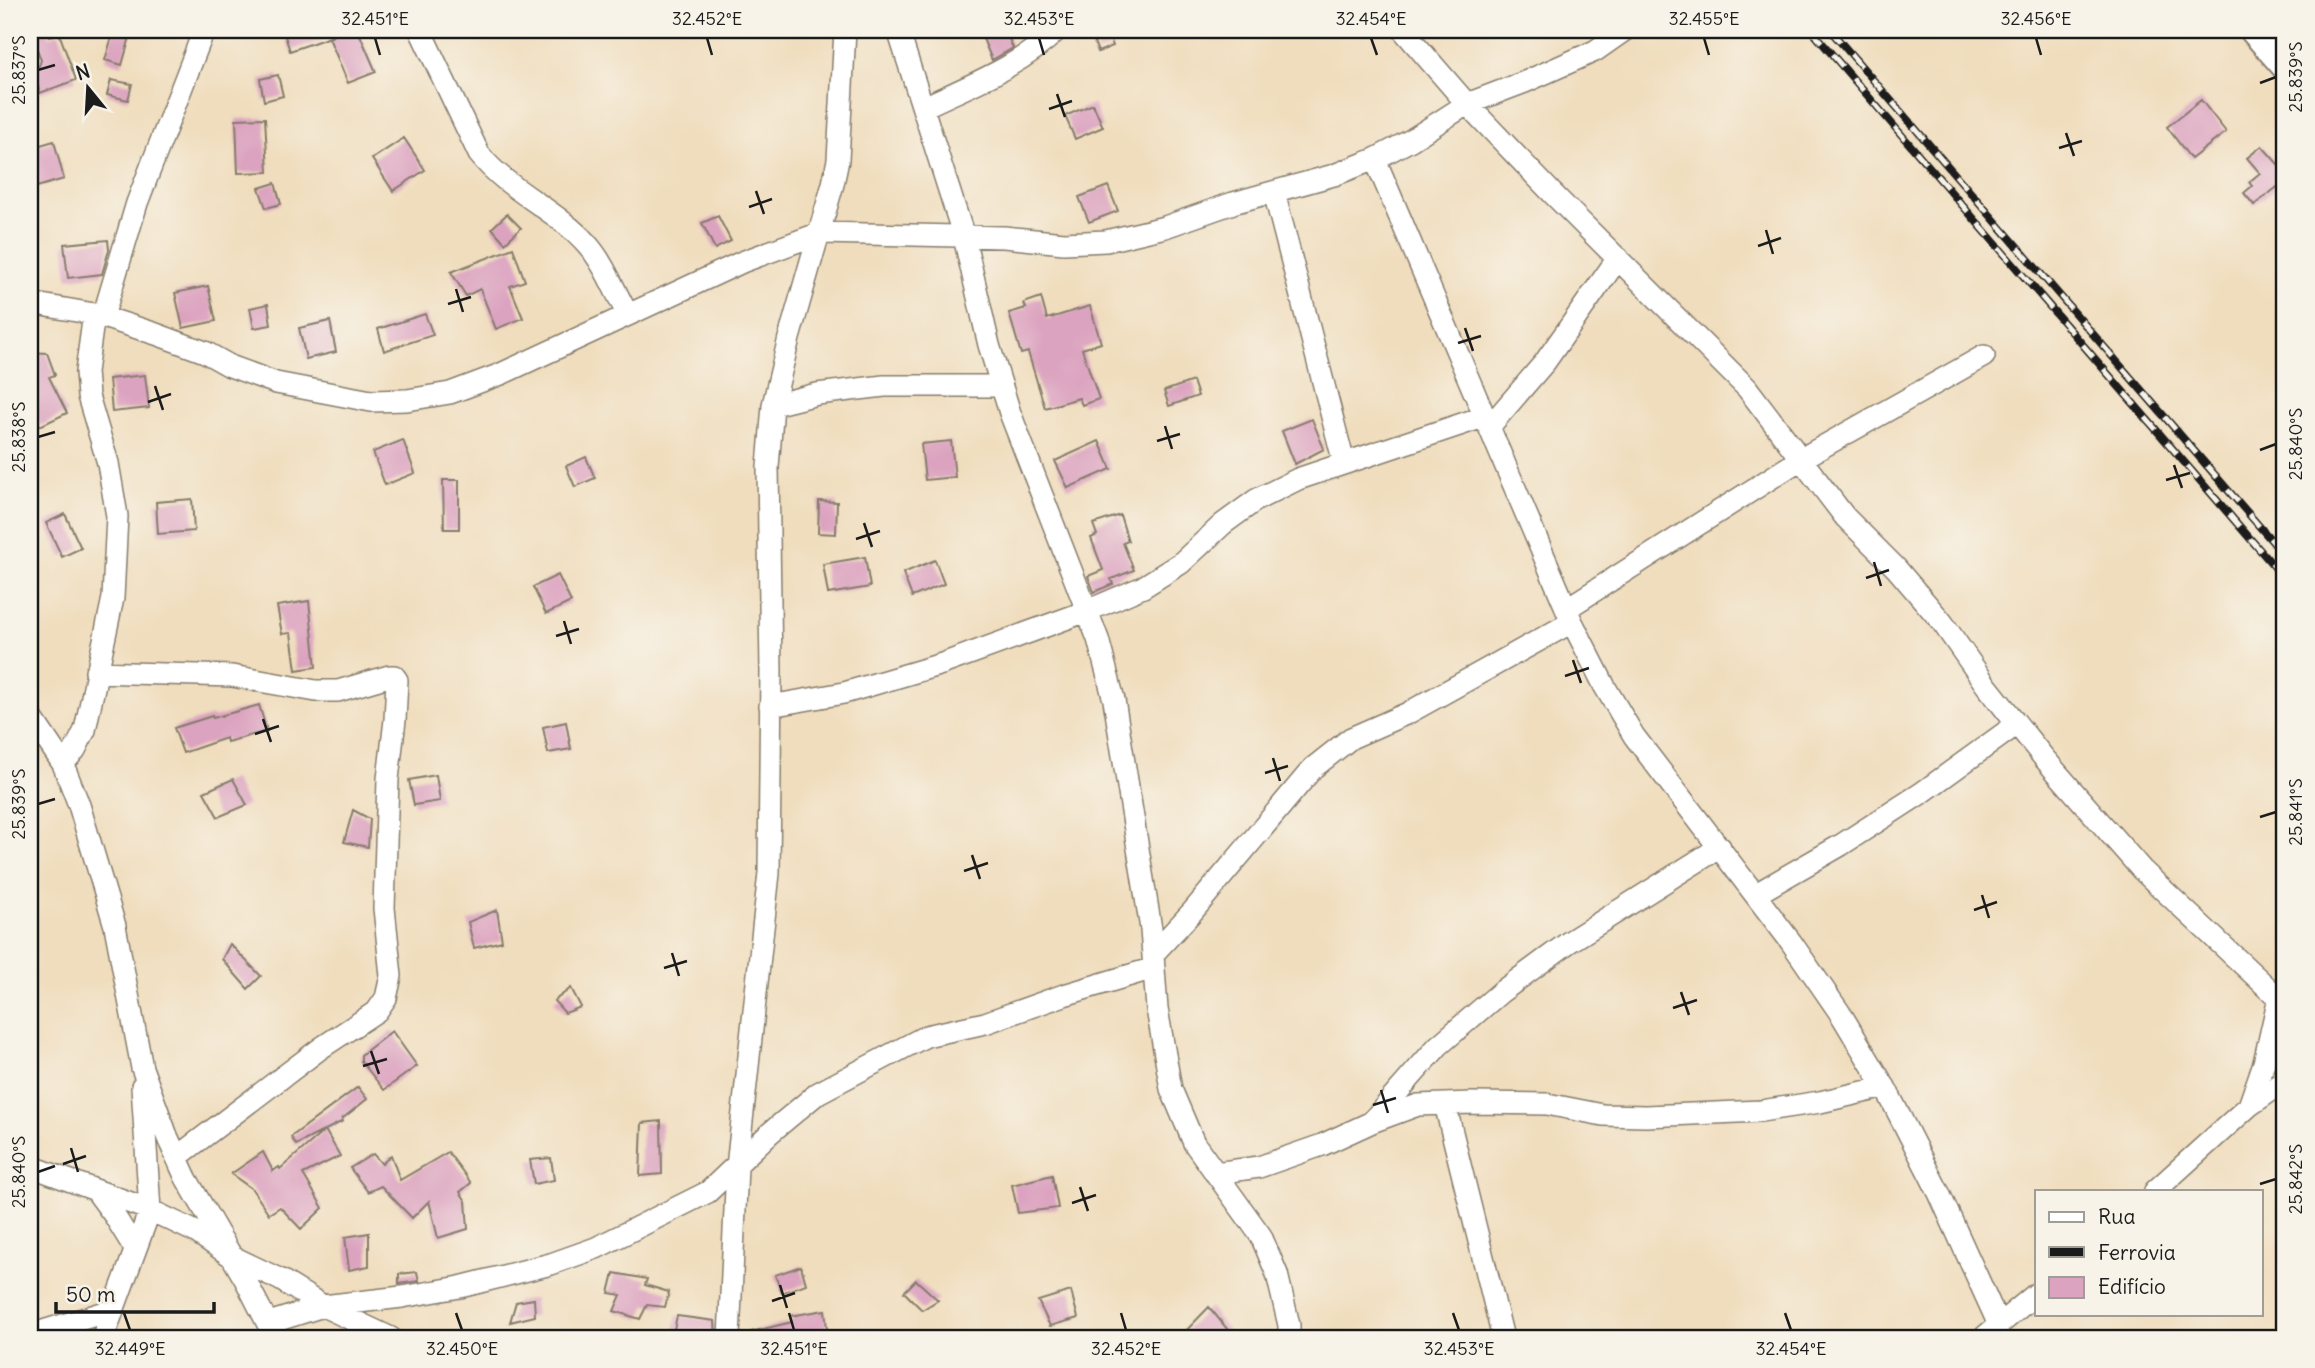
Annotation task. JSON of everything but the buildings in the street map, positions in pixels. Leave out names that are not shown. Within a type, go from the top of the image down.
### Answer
[{"type":"street","points":[[63,764],[75,750],[85,730],[113,598],[117,516],[108,463],[88,396],[86,372],[98,316],[137,202],[204,30]]},
{"type":"street","points":[[420,30],[479,154],[492,170],[587,243],[628,315]]},
{"type":"street","points":[[729,1338],[737,1167],[769,873],[768,467],[773,405],[838,160],[845,30]]},
{"type":"street","points":[[898,30],[964,237],[989,345],[1010,413],[1098,639],[1114,700],[1153,961],[1157,1009],[1171,1089],[1194,1143],[1261,1236],[1278,1274],[1289,1325],[1289,1338]]},
{"type":"street","points":[[924,107],[1003,69],[1043,44],[1057,30]]},
{"type":"street","points":[[1403,30],[1467,104],[1746,388],[1845,517],[1896,568],[1942,622],[2017,724],[2142,870],[2282,1000],[2249,1106]]},
{"type":"street","points":[[30,303],[98,316],[205,352],[230,366],[276,383],[371,401],[395,401],[450,393],[742,262],[820,233],[1004,237],[1064,243],[1106,241],[1334,176],[1376,159],[1467,104],[1595,51],[1625,30]]},
{"type":"street","points":[[2254,30],[2285,65]]},
{"type":"street","points":[[1376,159],[1569,615],[1605,687],[1634,736],[1756,894],[1842,1016],[1885,1087],[1939,1193],[1991,1332],[2035,1295]]},
{"type":"street","points":[[1274,192],[1344,463]]},
{"type":"street","points":[[770,706],[844,693],[942,664],[1087,611],[1143,587],[1181,564],[1223,524],[1256,500],[1298,479],[1488,421],[1545,362],[1618,258]]},
{"type":"street","points":[[142,1068],[186,1178],[272,1331],[323,1306],[436,1292],[551,1264],[596,1248],[708,1192],[770,1133],[818,1093],[926,1036],[985,1023],[1153,961],[1313,768],[1351,738],[1419,707],[1569,615],[1801,459],[1984,356]]},
{"type":"street","points":[[773,405],[817,394],[884,386],[1002,386]]},
{"type":"street","points":[[96,672],[232,676],[316,691],[338,691],[389,676],[394,676],[397,680],[388,779],[384,908],[391,976],[386,998],[377,1012],[321,1048],[177,1157]]},
{"type":"street","points":[[30,715],[63,764],[82,816],[115,926],[142,1068],[150,1210],[103,1338]]},
{"type":"street","points":[[1756,894],[1841,845],[1923,792],[2017,724]]},
{"type":"street","points":[[1372,1122],[1438,1046],[1501,992],[1569,942],[1720,847]]},
{"type":"street","points":[[2156,1190],[2249,1106],[2285,1081]]},
{"type":"street","points":[[1215,1173],[1259,1167],[1322,1145],[1418,1105],[1547,1104],[1603,1115],[1646,1116],[1761,1111],[1820,1102],[1885,1087]]},
{"type":"street","points":[[1445,1104],[1503,1338]]},
{"type":"street","points":[[30,1166],[150,1210],[196,1232],[231,1256],[281,1280],[323,1306],[391,1338]]},
{"type":"street","points":[[97,1192],[135,1249]]},
{"type":"street","points":[[30,1335],[112,1310]]},
{"type":"railway","points":[[1811,30],[2285,579]]},
{"type":"railway","points":[[1830,30],[2285,556]]}]
